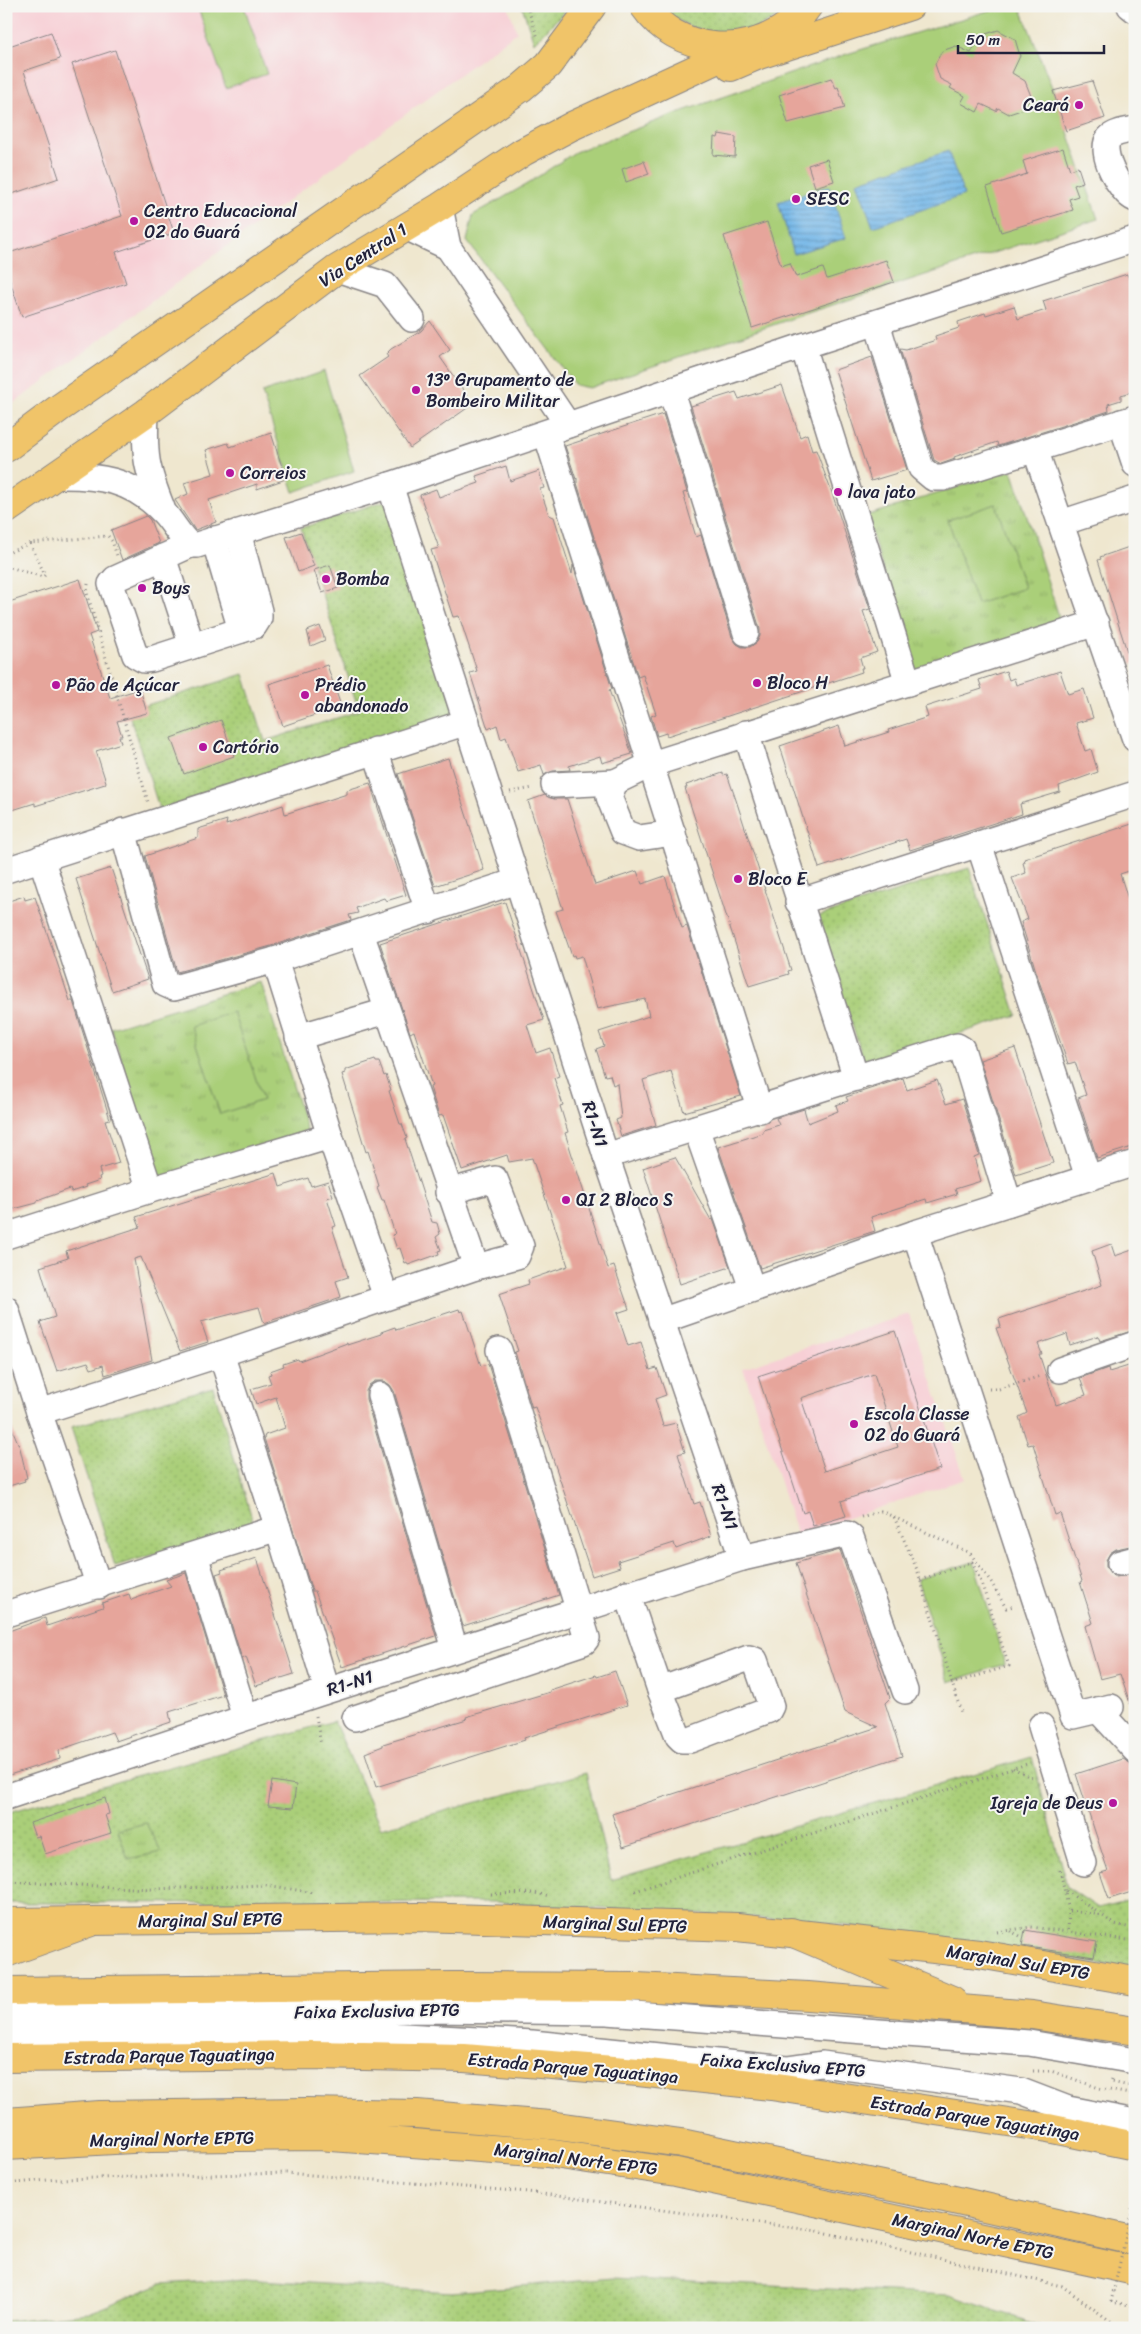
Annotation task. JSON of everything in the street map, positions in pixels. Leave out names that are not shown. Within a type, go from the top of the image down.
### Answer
[{"type":"main road","points":[[6,448],[58,409],[521,88],[548,64],[592,6]]},
{"type":"main road","points":[[644,6],[651,17],[679,37],[713,47],[748,46],[775,36],[804,12],[808,6]]},
{"type":"main road","points":[[633,98],[668,94],[759,55],[910,6]]},
{"type":"main road","name":"Via Central 1","points":[[6,510],[146,413],[337,269],[440,207],[523,152],[572,126],[748,46]]},
{"type":"main road","points":[[281,256],[337,269]]},
{"type":"main road","name":"Marginal Sul EPTG","points":[[6,1922],[417,1917],[737,1927],[979,1954],[1135,1981]]},
{"type":"main road","points":[[6,1953],[91,1922]]},
{"type":"main road","points":[[791,1932],[977,2010]]},
{"type":"main road","points":[[6,1991],[453,1986],[637,1987],[808,1996],[977,2010],[1032,2015],[1135,2031]]},
{"type":"main road","name":"Estrada Parque Taguatinga","points":[[6,2058],[312,2055],[484,2060],[638,2072],[771,2086],[1048,2128],[1135,2146]]},
{"type":"main road","name":"Marginal Norte EPTG","points":[[6,2122],[100,2115],[306,2112],[417,2114],[550,2125],[681,2144],[935,2196],[1135,2241]]},
{"type":"main road","name":"Marginal Norte EPTG","points":[[6,2146],[150,2138],[318,2136],[547,2153],[676,2172],[1135,2271]]},
{"type":"street","points":[[775,36],[860,11],[895,6]]},
{"type":"street","points":[[1130,6],[1135,10]]},
{"type":"street","points":[[1135,129],[1115,134],[1109,138],[1106,144],[1114,178],[1124,193],[1135,199]]},
{"type":"street","points":[[440,207],[448,247],[557,429],[652,764],[760,1110]]},
{"type":"street","points":[[406,227],[448,247]]},
{"type":"street","points":[[238,532],[259,610],[254,626],[144,660],[135,655],[111,584],[115,579],[190,545],[390,485],[803,346],[1135,239]]},
{"type":"street","points":[[337,269],[386,285],[412,319]]},
{"type":"street","points":[[877,323],[921,468],[925,474],[933,478],[943,478],[1128,420],[1135,464]]},
{"type":"street","points":[[803,346],[908,683]]},
{"type":"street","points":[[672,391],[746,633]]},
{"type":"street","points":[[146,413],[145,444],[147,468],[164,513]]},
{"type":"street","points":[[1035,449],[1135,739]]},
{"type":"street","points":[[54,476],[114,480],[144,495],[164,513],[190,545]]},
{"type":"street","name":"R1-N1","points":[[6,1797],[579,1608],[742,1558],[606,1156],[390,485]]},
{"type":"street","points":[[1061,523],[1135,499]]},
{"type":"street","points":[[214,539],[241,630]]},
{"type":"street","points":[[163,557],[192,646]]},
{"type":"street","points":[[554,785],[615,782],[652,764],[1096,623]]},
{"type":"street","points":[[6,870],[467,722]]},
{"type":"street","points":[[746,733],[798,902],[856,1078]]},
{"type":"street","points":[[375,750],[428,911]]},
{"type":"street","points":[[615,782],[609,797],[623,832],[639,838],[673,833]]},
{"type":"street","points":[[798,902],[1135,794]]},
{"type":"street","points":[[123,831],[166,984],[174,988],[275,960],[518,881]]},
{"type":"street","points":[[979,844],[1088,1177]]},
{"type":"street","points":[[41,858],[150,1190]]},
{"type":"street","points":[[361,933],[448,1192],[476,1268]]},
{"type":"street","points":[[275,960],[330,1136],[386,1297]]},
{"type":"street","points":[[298,1037],[387,1011]]},
{"type":"street","points":[[606,1156],[760,1110],[954,1046],[960,1047],[1009,1203]]},
{"type":"street","points":[[696,1128],[752,1288]]},
{"type":"street","points":[[6,1236],[330,1136]]},
{"type":"street","points":[[661,1321],[915,1233],[1135,1162]]},
{"type":"street","points":[[39,1412],[221,1354],[386,1297],[517,1256],[521,1246],[495,1180],[448,1192]]},
{"type":"street","points":[[915,1233],[1073,1716],[1105,1709],[1135,1750]]},
{"type":"street","points":[[6,1309],[99,1586]]},
{"type":"street","points":[[1060,1370],[1135,1344]]},
{"type":"street","points":[[355,1718],[584,1642],[587,1638],[587,1632],[499,1350]]},
{"type":"street","points":[[221,1354],[278,1528],[322,1692]]},
{"type":"street","points":[[380,1395],[456,1650]]},
{"type":"street","points":[[6,1614],[278,1528]]},
{"type":"street","points":[[742,1558],[847,1534],[851,1537],[905,1691]]},
{"type":"street","points":[[195,1555],[245,1717]]},
{"type":"street","points":[[627,1594],[660,1690]]},
{"type":"street","points":[[1041,1726],[1082,1863]]},
{"type":"street","name":"Faixa Exclusiva EPTG","points":[[6,2016],[432,2010],[607,2012],[1029,2043],[1135,2060]]},
{"type":"street","name":"Faixa Exclusiva EPTG","points":[[6,2038],[366,2034],[532,2043],[787,2069],[822,2064],[1021,2091],[1068,2108],[1135,2122]]},
{"type":"path","points":[[527,6],[548,64]]},
{"type":"path","points":[[6,554],[30,543],[108,536],[112,541],[120,564]]},
{"type":"path","points":[[6,566],[43,577],[45,575],[30,543]]},
{"type":"path","points":[[89,579],[86,593],[148,804],[141,814],[123,831]]},
{"type":"path","points":[[490,798],[519,790],[554,785]]},
{"type":"path","points":[[966,1389],[1000,1390],[1060,1370]]},
{"type":"path","points":[[853,1519],[881,1511],[894,1516],[970,1553],[991,1582],[1006,1608],[1035,1601]]},
{"type":"path","points":[[894,1516],[920,1580],[961,1712]]},
{"type":"path","points":[[920,1580],[972,1562],[981,1582],[1008,1666],[951,1684]]},
{"type":"path","points":[[321,1745],[316,1721],[322,1692]]},
{"type":"path","points":[[635,1891],[1030,1762],[1037,1788]]},
{"type":"path","points":[[1013,1767],[1034,1779]]},
{"type":"path","points":[[1058,1863],[1066,1891],[1069,1911],[1068,1931]]},
{"type":"path","points":[[1066,1891],[1115,1924],[1135,1929]]},
{"type":"path","points":[[1069,1911],[1103,1915]]},
{"type":"path","points":[[1010,1931],[1024,1937]]},
{"type":"path","points":[[1032,2070],[1051,2070],[1099,2088],[1135,2095]]},
{"type":"path","points":[[6,2184],[58,2179],[286,2173],[528,2192],[818,2231],[1062,2286],[1120,2328]]},
{"type":"path","points":[[1135,2196],[1111,2302],[1135,2306]]},
{"type":"shaded area","name":"Centro Educacional 02 do Guará","points":[[6,6],[508,6],[517,32],[6,409]]},
{"type":"shaded area","name":"Escola Classe 02 do Guará","points":[[909,1314],[965,1479],[797,1535],[743,1368]]},
{"type":"green space","points":[[211,6],[244,6],[267,74],[226,88],[199,11]]},
{"type":"green space","points":[[522,6],[567,6],[565,11],[534,43]]},
{"type":"green space","points":[[658,6],[791,6],[758,27],[724,34],[691,27]]},
{"type":"green space","name":"SESC","points":[[1004,6],[1020,6],[1057,100],[1098,219],[811,312],[589,388],[575,385],[467,241],[473,215],[527,184],[575,152],[680,112],[850,53]]},
{"type":"green space","points":[[324,371],[354,471],[294,492],[262,393]]},
{"type":"green space","points":[[1012,470],[1061,623],[915,670],[866,516]]},
{"type":"green space","points":[[388,500],[457,717],[160,811],[128,711],[244,674],[265,741],[359,711],[301,528]]},
{"type":"green space","points":[[996,504],[1024,588],[977,604],[948,520]]},
{"type":"green space","points":[[969,868],[1017,1015],[865,1064],[816,917]]},
{"type":"green space","points":[[261,982],[308,1134],[159,1180],[111,1028]]},
{"type":"green space","points":[[233,1012],[263,1100],[220,1114],[191,1026]]},
{"type":"green space","points":[[213,1387],[254,1525],[115,1566],[71,1427]]},
{"type":"green space","points":[[974,1562],[1005,1664],[949,1682],[917,1579]]},
{"type":"green space","points":[[334,1721],[381,1828],[586,1773],[611,1880],[1032,1757],[1067,1887],[1098,1908],[1135,1899],[1135,1969],[824,1922],[495,1902],[6,1903],[6,1813]]},
{"type":"green space","points":[[146,1823],[161,1852],[128,1859],[118,1830]]},
{"type":"green space","points":[[612,2278],[949,2295],[1047,2328],[6,2328],[6,2321],[89,2313],[160,2284],[245,2279],[452,2292]]},
{"type":"water","points":[[948,151],[964,195],[873,227],[857,182]]},
{"type":"water","points":[[829,186],[846,238],[794,254],[778,202]]},
{"type":"building","points":[[998,30],[1015,39],[1020,56],[1012,73],[1025,81],[1031,96],[1024,109],[1009,114],[998,108],[996,111],[981,104],[977,112],[961,103],[965,96],[950,88],[952,85],[940,79],[935,64],[942,51],[956,46],[971,53],[980,36]]},
{"type":"building","points":[[51,32],[60,59],[24,71],[59,178],[6,196],[6,47]]},
{"type":"building","points":[[115,50],[174,233],[116,252],[126,283],[22,317],[6,269],[6,254],[122,216],[72,64]]},
{"type":"building","points":[[831,78],[836,88],[838,87],[845,108],[788,123],[779,95]]},
{"type":"building","name":"Ceará","points":[[1092,81],[1105,118],[1066,131],[1053,91]]},
{"type":"building","points":[[719,134],[736,137],[735,157],[713,155],[714,137],[718,138]]},
{"type":"building","points":[[1063,148],[1070,170],[1078,167],[1083,182],[1074,185],[1078,196],[1069,199],[1073,210],[1001,232],[987,187],[1027,174],[1023,161]]},
{"type":"building","points":[[827,159],[834,181],[815,187],[808,165]]},
{"type":"building","points":[[644,161],[649,174],[626,182],[622,169]]},
{"type":"building","points":[[767,222],[781,266],[790,263],[796,277],[823,268],[827,279],[886,260],[894,282],[752,328],[724,236]]},
{"type":"building","points":[[1127,274],[1135,291],[1135,391],[1121,395],[1121,400],[1108,404],[1109,411],[998,446],[997,442],[954,457],[955,459],[941,464],[934,460],[900,349],[906,350],[936,340],[935,336],[959,328],[958,322],[985,313],[986,315],[1014,306],[1018,319],[1046,310],[1043,301]]},
{"type":"building","name":"13º Grupamento de Bombeiro Militar","points":[[430,321],[450,350],[440,357],[473,404],[410,448],[360,376],[388,357],[386,354],[391,349],[421,331]]},
{"type":"building","points":[[872,357],[907,470],[871,481],[835,370]]},
{"type":"building","points":[[782,385],[800,437],[807,434],[812,451],[816,450],[832,493],[870,609],[863,611],[877,652],[860,658],[863,668],[861,668],[862,672],[667,736],[666,733],[657,736],[651,716],[656,714],[643,675],[638,677],[577,478],[565,446],[663,414],[687,492],[683,493],[696,537],[701,535],[732,637],[742,647],[750,647],[757,642],[760,636],[760,629],[691,406],[736,392],[739,399]]},
{"type":"building","points":[[271,433],[286,479],[257,489],[257,484],[209,500],[216,522],[195,530],[175,500],[188,494],[184,483],[213,474],[206,450],[228,443],[230,447]]},
{"type":"building","points":[[506,466],[510,481],[539,471],[544,488],[540,489],[549,515],[554,517],[572,574],[573,565],[612,689],[609,690],[632,754],[602,763],[600,756],[569,766],[570,770],[553,771],[544,775],[541,765],[518,772],[506,737],[501,739],[497,725],[488,729],[470,673],[477,671],[459,616],[453,617],[431,550],[439,548],[420,495],[436,489],[439,497],[479,483],[476,476]]},
{"type":"building","points":[[146,516],[150,520],[159,543],[122,560],[111,530]]},
{"type":"building","points":[[301,532],[314,566],[298,572],[286,537]]},
{"type":"building","points":[[1135,545],[1135,663],[1131,664],[1098,560],[1101,559],[1100,557]]},
{"type":"building","name":"Bomba","points":[[330,565],[338,588],[322,593],[314,570]]},
{"type":"building","name":"Pão de Açúcar","points":[[80,579],[97,632],[89,635],[110,698],[140,689],[147,713],[117,721],[122,736],[119,736],[121,743],[96,751],[105,784],[35,806],[35,803],[6,812],[6,603]]},
{"type":"building","points":[[320,626],[325,640],[311,646],[307,631]]},
{"type":"building","name":"Prédio abandonado","points":[[327,665],[341,706],[283,726],[269,684]]},
{"type":"building","points":[[1006,671],[1009,680],[1014,678],[1016,685],[1060,671],[1068,694],[1084,689],[1093,718],[1076,723],[1085,751],[1091,749],[1098,772],[1059,786],[1060,792],[1020,804],[1022,814],[910,850],[906,839],[819,868],[780,746],[839,726],[845,746],[889,732],[888,730],[928,717],[925,707],[982,689],[979,680]]},
{"type":"building","name":"Cartório","points":[[221,720],[234,756],[184,774],[171,738]]},
{"type":"building","points":[[448,758],[484,870],[435,886],[398,774]]},
{"type":"building","name":"Bloco E","points":[[723,773],[723,775],[727,774],[736,800],[791,970],[788,971],[789,974],[749,986],[685,788],[687,788],[686,785]]},
{"type":"building","points":[[370,783],[406,895],[386,901],[384,898],[356,908],[358,913],[349,915],[351,920],[271,946],[177,972],[145,856],[198,838],[198,829],[227,820],[226,825],[283,805],[285,814],[347,794],[347,790]]},
{"type":"building","points":[[545,795],[554,799],[567,799],[595,885],[637,871],[642,884],[665,876],[682,928],[687,926],[741,1096],[684,1112],[671,1071],[643,1080],[656,1125],[621,1136],[616,1120],[621,1118],[617,1083],[613,1085],[610,1075],[605,1076],[596,1049],[604,1046],[599,1032],[649,1016],[645,999],[597,1009],[582,956],[575,958],[574,955],[572,956],[556,911],[563,909],[528,801]]},
{"type":"building","points":[[1135,823],[1135,869],[1120,874],[1135,921],[1135,1146],[1097,1158],[1078,1098],[1086,1095],[1075,1062],[1068,1064],[1039,981],[1021,922],[1028,919],[1012,878],[1026,873],[1023,863],[1025,862],[1024,859]]},
{"type":"building","points":[[111,868],[148,979],[112,991],[76,879]]},
{"type":"building","points":[[24,896],[25,900],[35,897],[70,1001],[73,1001],[110,1119],[105,1120],[119,1163],[99,1169],[100,1180],[85,1185],[86,1187],[71,1192],[70,1189],[37,1201],[37,1203],[6,1211],[6,902]]},
{"type":"building","points":[[505,902],[544,1020],[527,1025],[536,1053],[550,1048],[559,1076],[554,1078],[563,1105],[560,1106],[568,1132],[565,1133],[608,1268],[614,1266],[629,1309],[617,1313],[628,1346],[641,1342],[650,1370],[657,1368],[666,1395],[655,1399],[663,1426],[676,1423],[685,1452],[678,1454],[694,1504],[700,1502],[711,1536],[676,1549],[674,1543],[618,1561],[620,1567],[592,1576],[535,1407],[532,1408],[515,1352],[518,1351],[499,1294],[529,1284],[528,1280],[568,1266],[532,1158],[509,1162],[507,1155],[462,1170],[443,1115],[439,1116],[430,1087],[432,1086],[414,1031],[410,1033],[380,943]]},
{"type":"building","points":[[1015,1048],[1053,1163],[1016,1175],[980,1060]]},
{"type":"building","points":[[375,1060],[379,1062],[384,1076],[386,1075],[391,1090],[389,1091],[400,1124],[402,1124],[407,1138],[405,1139],[432,1222],[437,1223],[440,1234],[436,1237],[441,1250],[438,1251],[439,1254],[408,1265],[407,1262],[405,1263],[400,1248],[397,1249],[392,1235],[395,1234],[384,1200],[382,1200],[377,1187],[379,1186],[368,1151],[366,1152],[342,1074],[345,1073],[345,1070]]},
{"type":"building","points":[[903,1078],[907,1090],[937,1080],[946,1104],[962,1099],[979,1155],[974,1157],[981,1181],[955,1189],[957,1194],[927,1203],[926,1199],[871,1217],[875,1231],[760,1268],[718,1147],[763,1133],[763,1130],[779,1125],[776,1118],[804,1109],[808,1123],[838,1111],[836,1105],[848,1101],[846,1097]]},
{"type":"building","points":[[675,1157],[711,1220],[713,1219],[730,1267],[680,1284],[643,1168]]},
{"type":"building","points":[[276,1173],[280,1187],[308,1178],[311,1186],[328,1181],[333,1196],[327,1198],[336,1226],[332,1227],[348,1277],[336,1281],[341,1297],[264,1323],[259,1307],[201,1322],[208,1342],[180,1351],[141,1257],[134,1259],[152,1360],[105,1375],[103,1365],[91,1369],[88,1362],[57,1371],[40,1322],[55,1317],[40,1267],[68,1258],[66,1251],[140,1227],[136,1217]]},
{"type":"building","points":[[1111,1244],[1115,1256],[1135,1249],[1135,1330],[1100,1341],[1098,1336],[1070,1345],[1067,1334],[1038,1344],[1042,1354],[1039,1354],[1056,1405],[1086,1395],[1080,1378],[1108,1368],[1109,1372],[1135,1364],[1135,1545],[1116,1549],[1110,1553],[1106,1560],[1106,1567],[1116,1577],[1135,1574],[1135,1708],[1132,1709],[1120,1674],[1100,1679],[1085,1626],[1093,1623],[1080,1582],[1082,1581],[1060,1513],[1055,1515],[1033,1444],[1028,1445],[1019,1417],[1027,1413],[996,1328],[1001,1327],[999,1319],[1102,1285],[1092,1251]]},
{"type":"building","points":[[459,1309],[460,1312],[463,1311],[481,1366],[488,1364],[559,1595],[463,1626],[394,1391],[384,1381],[375,1381],[369,1385],[366,1391],[366,1399],[436,1636],[342,1667],[315,1591],[312,1591],[264,1438],[265,1435],[285,1428],[276,1397],[256,1404],[251,1389],[271,1383],[268,1375],[271,1374],[270,1371],[284,1366],[283,1364],[298,1359],[299,1361],[347,1343],[347,1345],[381,1334],[381,1332],[395,1327],[396,1330]]},
{"type":"building","points":[[895,1331],[940,1469],[841,1501],[846,1516],[813,1526],[808,1511],[803,1513],[758,1376]],"holes":[[[874,1374],[898,1447],[825,1471],[801,1398]]]},
{"type":"building","points":[[6,1421],[9,1421],[20,1448],[27,1478],[24,1479],[25,1481],[6,1487]]},
{"type":"building","points":[[840,1550],[890,1698],[885,1703],[902,1756],[623,1847],[612,1814],[878,1727],[845,1712],[796,1563]]},
{"type":"building","points":[[257,1558],[294,1674],[256,1686],[246,1657],[242,1659],[216,1574],[222,1572],[221,1570]]},
{"type":"building","points":[[186,1573],[223,1695],[169,1712],[171,1722],[116,1741],[112,1732],[59,1750],[60,1759],[6,1776],[6,1632],[45,1618],[47,1626],[103,1607],[102,1603],[129,1594],[131,1600],[171,1586],[166,1580]]},
{"type":"building","points":[[615,1671],[627,1705],[524,1738],[525,1740],[376,1787],[365,1753],[383,1746],[383,1744],[467,1719],[466,1717],[550,1692],[550,1690],[596,1675],[597,1677]]},
{"type":"building","name":"Igreja de Deus","points":[[1123,1759],[1130,1763],[1135,1778],[1135,1891],[1109,1899],[1100,1873],[1108,1871],[1076,1774]]},
{"type":"building","points":[[272,1781],[296,1785],[293,1808],[268,1806]]},
{"type":"building","points":[[105,1798],[109,1814],[105,1815],[111,1833],[45,1854],[39,1836],[35,1837],[30,1823]]},
{"type":"building","points":[[1025,1930],[1097,1942],[1094,1957],[1022,1946]]},
{"type":"place","name":"Ceará","points":[[1079,105]]},
{"type":"place","name":"SESC","points":[[796,199]]},
{"type":"place","name":"Centro Educacional 02 do Guará","points":[[134,221]]},
{"type":"place","name":"13º Grupamento de Bombeiro Militar","points":[[416,390]]},
{"type":"place","name":"Correios","points":[[230,473]]},
{"type":"place","name":"lava jato","points":[[838,492]]},
{"type":"place","name":"Bomba","points":[[326,579]]},
{"type":"place","name":"Boys","points":[[142,588]]},
{"type":"place","name":"Bloco H","points":[[757,683]]},
{"type":"place","name":"Pão de Açúcar","points":[[56,685]]},
{"type":"place","name":"Prédio abandonado","points":[[305,695]]},
{"type":"place","name":"Cartório","points":[[203,747]]},
{"type":"place","name":"Bloco E","points":[[738,879]]},
{"type":"place","name":"QI 2 Bloco S","points":[[566,1200]]},
{"type":"place","name":"Escola Classe 02 do Guará","points":[[854,1424]]},
{"type":"place","name":"Igreja de Deus","points":[[1113,1803]]}]
